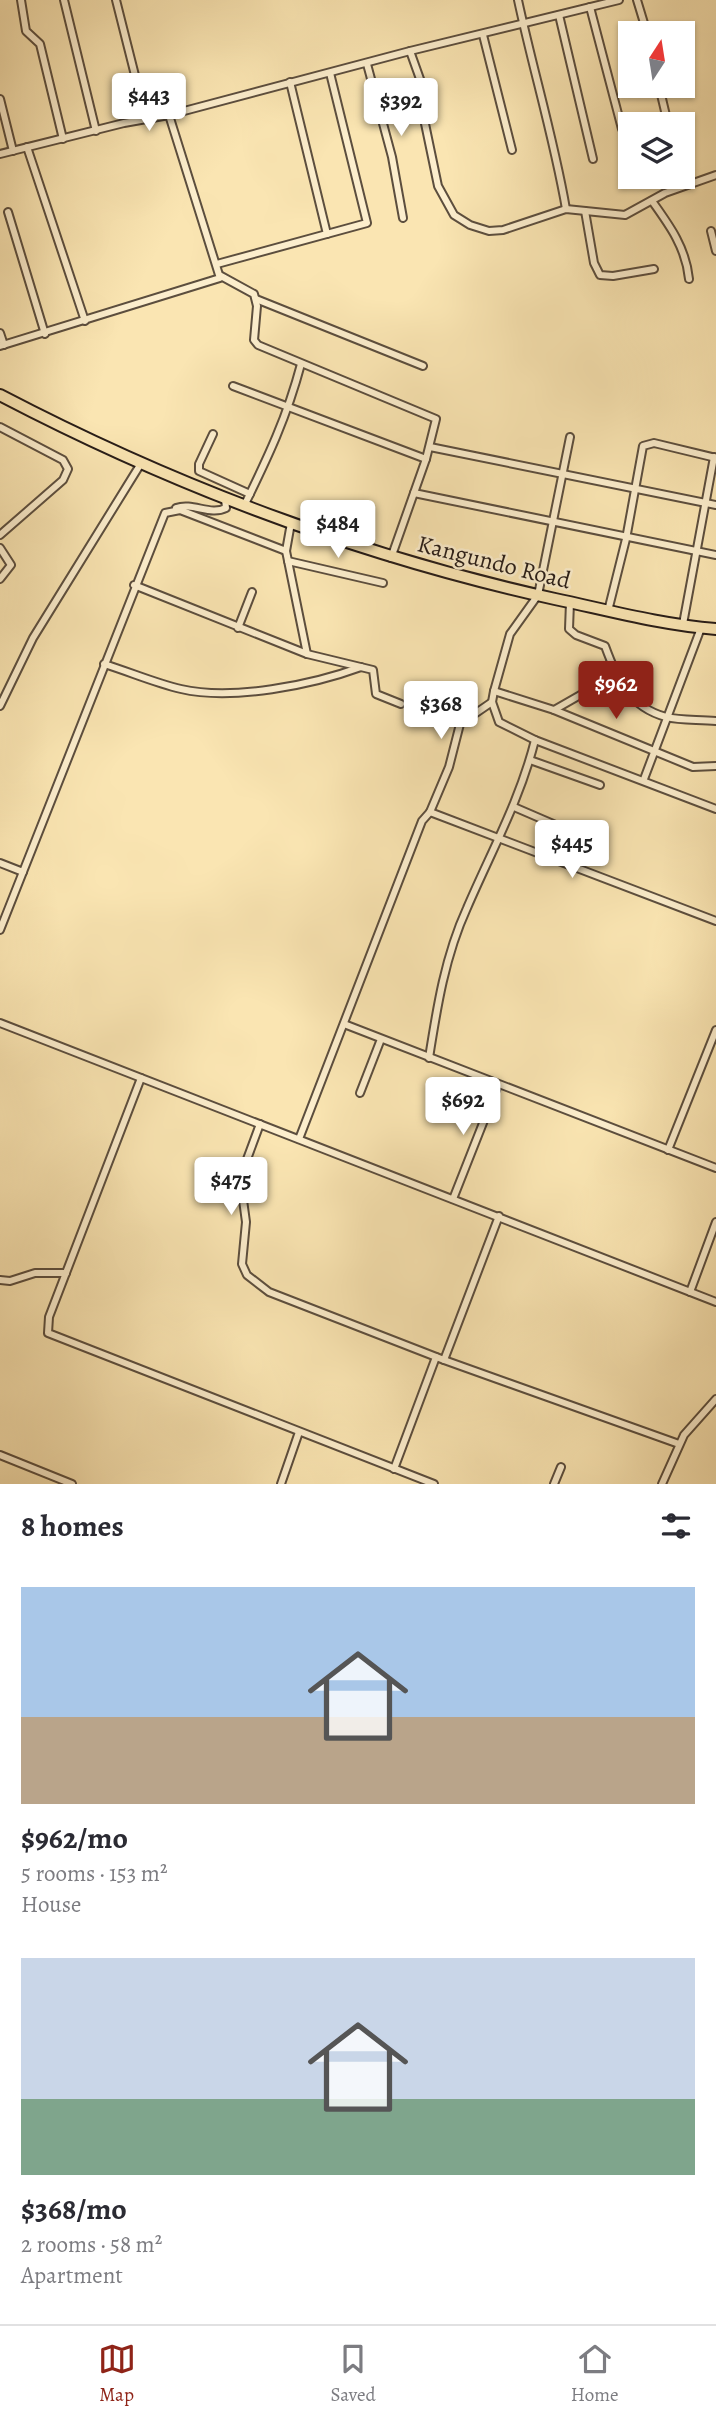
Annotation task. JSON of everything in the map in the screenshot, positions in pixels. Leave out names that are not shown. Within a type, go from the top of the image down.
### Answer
[{"type":"highway","name":"Kangundo Road","points":[[0,395],[139,465],[225,499],[391,558],[608,611],[716,629]]},
{"type":"street","points":[[21,0],[26,31],[40,44],[63,139]]},
{"type":"street","points":[[64,0],[96,131]]},
{"type":"street","points":[[116,0],[146,120]]},
{"type":"street","points":[[518,0],[562,176],[566,209]]},
{"type":"street","points":[[0,154],[169,115],[410,51],[619,0]]},
{"type":"street","points":[[637,0],[643,21]]},
{"type":"street","points":[[590,7],[618,115]]},
{"type":"street","points":[[559,15],[593,159]]},
{"type":"street","points":[[483,35],[512,150]]},
{"type":"street","points":[[410,51],[425,93],[423,114],[438,186],[454,215],[470,225],[489,231],[503,230],[566,209],[625,215],[679,189]]},
{"type":"street","points":[[367,64],[392,157],[403,218]]},
{"type":"street","points":[[217,264],[366,225],[368,221],[330,73]]},
{"type":"street","points":[[290,82],[327,234]]},
{"type":"street","points":[[0,99],[13,151]]},
{"type":"street","points":[[169,115],[221,276],[251,291],[256,299],[255,343],[434,417],[437,422],[391,558]]},
{"type":"street","points":[[27,147],[85,321]]},
{"type":"street","points":[[695,183],[716,175]]},
{"type":"street","points":[[652,201],[677,234],[688,263],[689,279]]},
{"type":"street","points":[[585,211],[594,264],[600,275],[654,269]]},
{"type":"street","points":[[8,212],[45,334]]},
{"type":"street","points":[[712,231],[716,251]]},
{"type":"street","points":[[0,333],[2,345],[45,334],[218,280],[221,276]]},
{"type":"street","points":[[256,299],[423,366]]},
{"type":"street","points":[[244,506],[269,459],[290,408],[301,364]]},
{"type":"street","points":[[233,386],[426,459]]},
{"type":"street","points":[[0,427],[64,460],[68,470],[63,480],[0,535]]},
{"type":"street","points":[[213,434],[199,464],[199,471],[250,494]]},
{"type":"street","points":[[570,437],[555,522],[538,595],[510,634],[494,691],[492,702],[499,722],[535,740],[716,808]]},
{"type":"street","points":[[608,611],[626,539],[643,446],[647,443],[715,458],[683,624]]},
{"type":"street","points":[[430,447],[716,505]]},
{"type":"street","points":[[0,706],[33,638],[139,465]]},
{"type":"street","points":[[414,493],[626,539],[716,555]]},
{"type":"street","points":[[0,930],[163,517],[173,509],[186,505],[217,512],[226,508],[225,499]]},
{"type":"street","points":[[173,509],[286,551]]},
{"type":"street","points":[[291,523],[286,551],[307,654]]},
{"type":"street","points":[[0,548],[11,565],[0,579]]},
{"type":"street","points":[[288,561],[383,583]]},
{"type":"street","points":[[134,585],[307,654],[373,670],[376,694],[401,704]]},
{"type":"street","points":[[238,628],[252,592]]},
{"type":"street","points":[[570,602],[569,629],[576,635],[605,646],[609,664],[622,687],[640,706],[668,718],[716,722]]},
{"type":"street","points":[[644,779],[702,628]]},
{"type":"street","points":[[104,664],[180,689],[207,692],[304,684],[361,667]]},
{"type":"street","points":[[554,710],[582,694],[609,664]]},
{"type":"street","points":[[494,691],[554,710],[694,767],[716,766]]},
{"type":"street","points":[[299,1139],[422,821],[430,812],[449,767],[460,724],[492,702]]},
{"type":"street","points":[[429,1058],[434,1014],[451,952],[466,909],[514,807],[535,740]]},
{"type":"street","points":[[530,760],[600,785]]},
{"type":"street","points":[[514,807],[558,826],[554,848],[557,860]]},
{"type":"street","points":[[430,812],[716,921]]},
{"type":"street","points":[[0,863],[23,872]]},
{"type":"street","points":[[0,1023],[716,1302]]},
{"type":"street","points":[[344,1024],[716,1168]]},
{"type":"street","points":[[668,1150],[716,1030]]},
{"type":"street","points":[[360,1093],[381,1039]]},
{"type":"street","points":[[141,1078],[49,1317],[48,1333],[434,1484]]},
{"type":"street","points":[[453,1199],[498,1085]]},
{"type":"street","points":[[260,1124],[239,1186],[246,1222],[242,1264],[247,1275],[269,1292],[444,1360],[679,1444]]},
{"type":"street","points":[[444,1360],[499,1216]]},
{"type":"street","points":[[690,1292],[716,1222]]},
{"type":"street","points":[[0,1280],[10,1281],[35,1273],[66,1273]]},
{"type":"street","points":[[394,1469],[436,1357]]},
{"type":"street","points":[[662,1484],[679,1444],[716,1399]]},
{"type":"street","points":[[281,1484],[299,1432]]},
{"type":"street","points":[[0,1455],[72,1484]]},
{"type":"street","points":[[554,1484],[561,1467]]},
{"type":"street","points":[[408,1484],[411,1476]]}]
